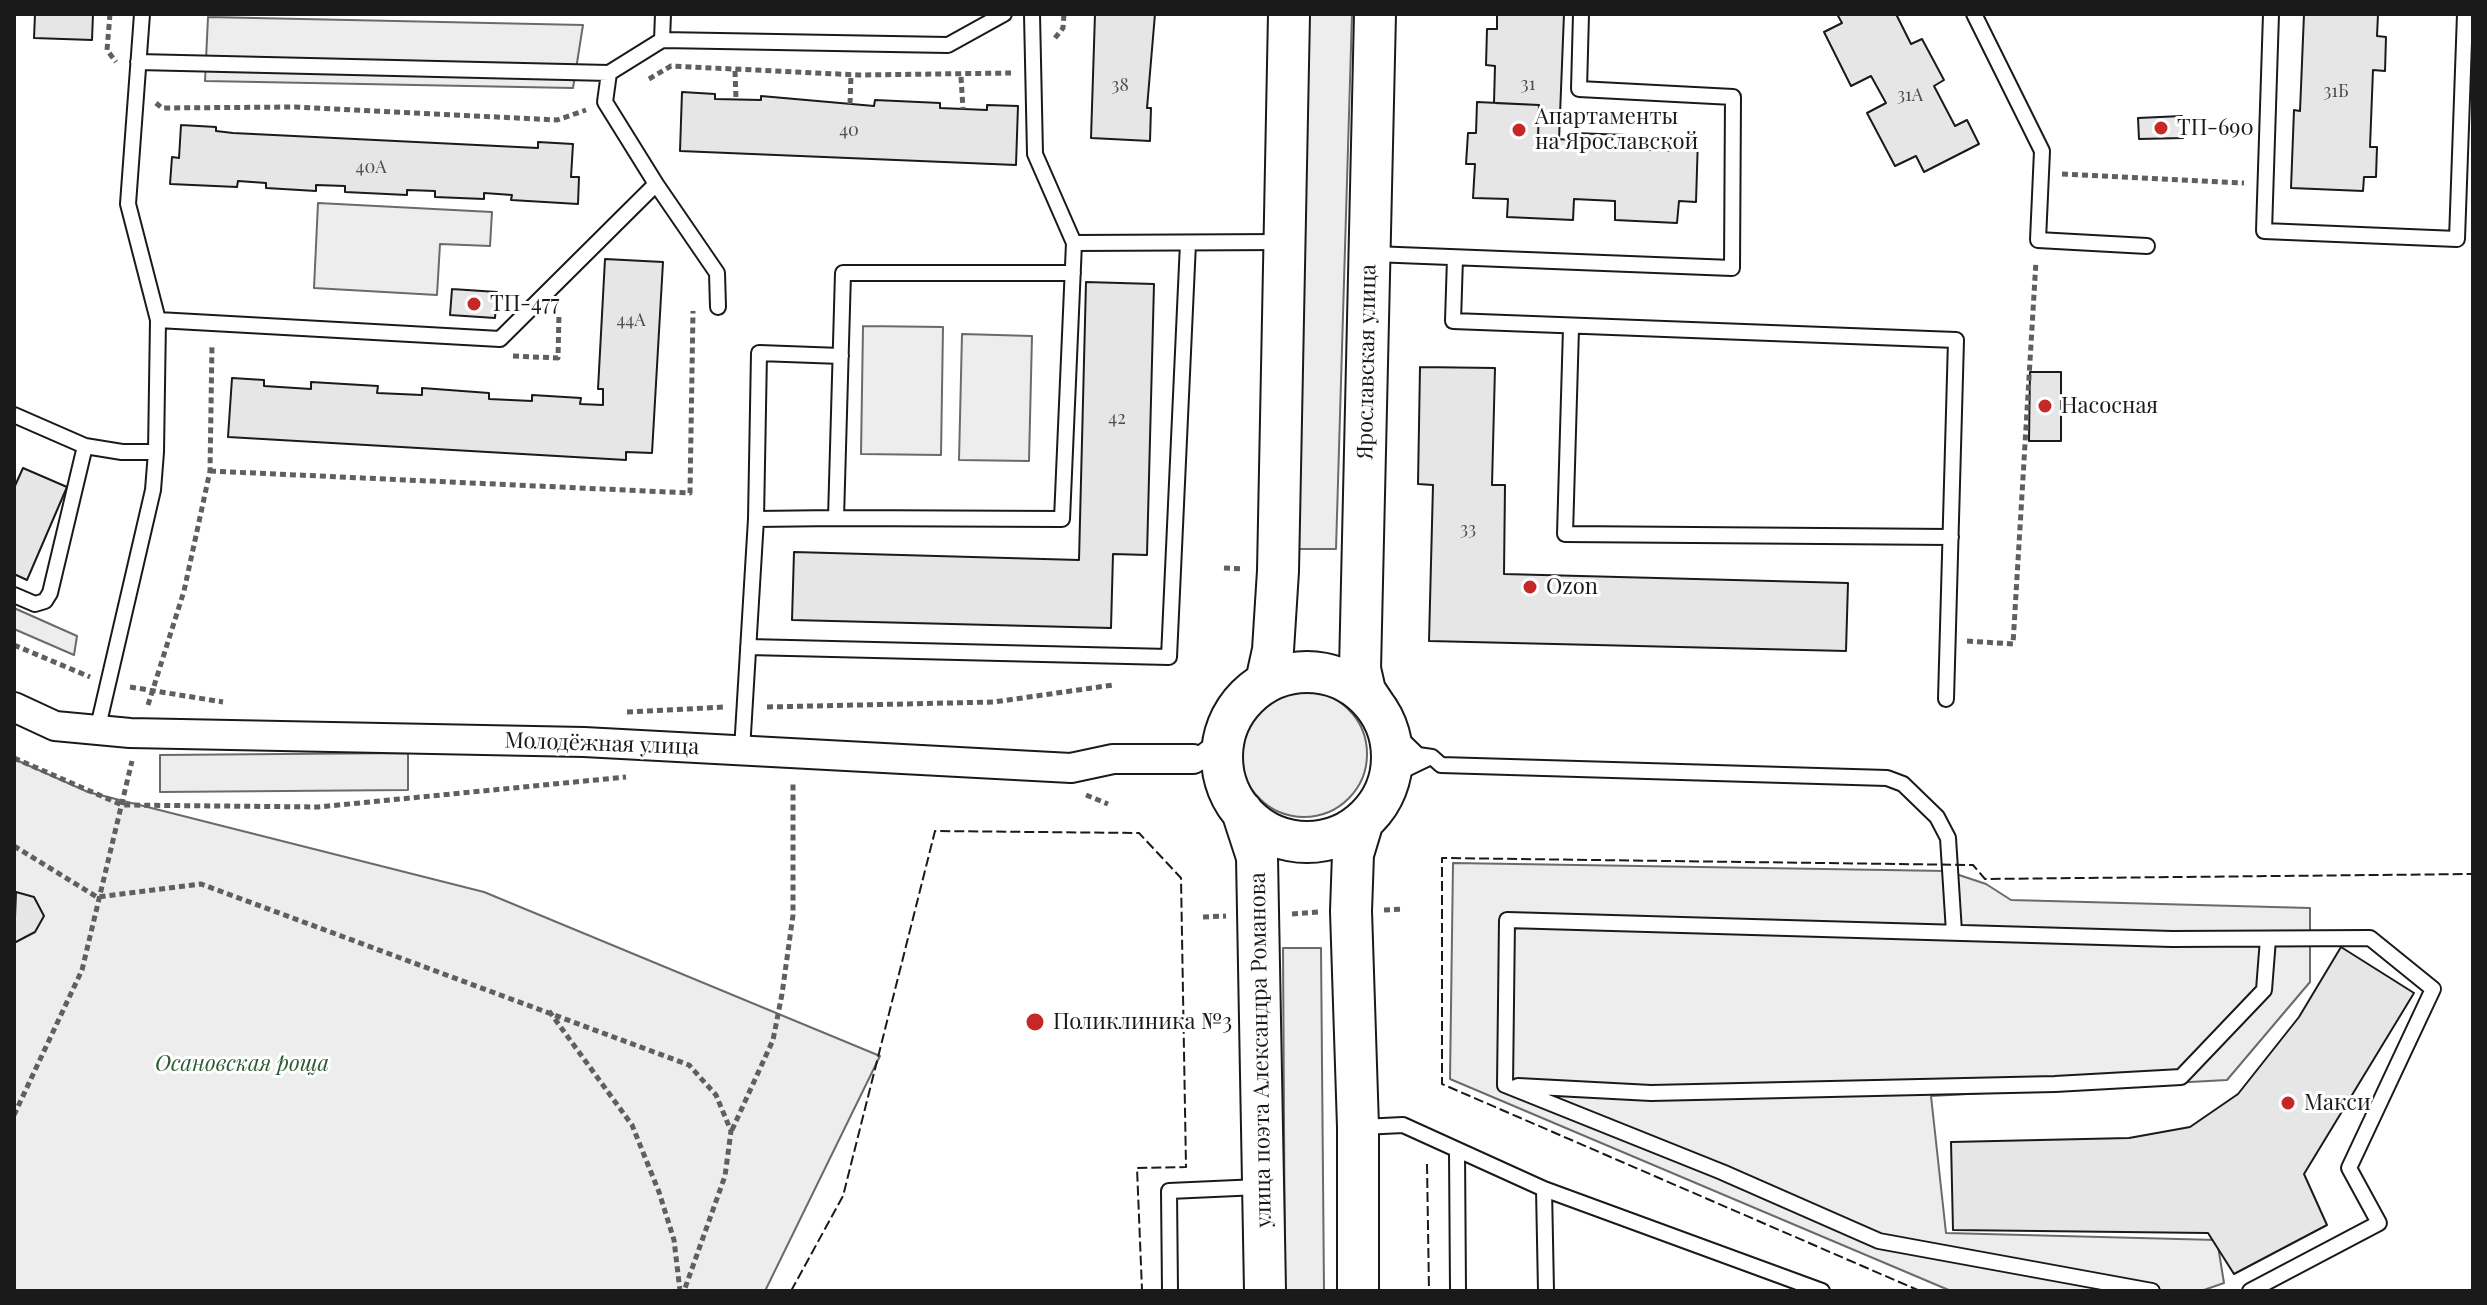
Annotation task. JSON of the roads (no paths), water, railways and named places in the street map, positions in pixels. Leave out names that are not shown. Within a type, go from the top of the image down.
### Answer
[{"type":"main road","points":[[1266,682],[1273,650],[1278,571],[1289,14]]},
{"type":"main road","name":"Ярославская улица","points":[[1375,14],[1360,669],[1365,691],[1380,714]]},
{"type":"main road","points":[[1358,1291],[1358,1127],[1351,911],[1353,854],[1374,806],[1392,757],[1380,714],[1363,693],[1333,676],[1298,672],[1266,682],[1244,699],[1208,767],[1242,811],[1272,835],[1291,841],[1329,839],[1374,806]]},
{"type":"main road","name":"улица поэта Александра Романова","points":[[1242,811],[1257,857],[1265,1291]]},
{"type":"street","name":"Молодёжная улица","points":[[14,707],[55,726],[97,731],[584,742],[1071,768],[1113,759],[1208,767]]},
{"type":"lane","points":[[97,731],[153,490],[156,452],[158,320],[128,204],[142,14]]},
{"type":"lane","points":[[662,40],[663,14]]},
{"type":"lane","points":[[138,62],[609,73],[662,40],[948,45],[1004,14]]},
{"type":"lane","points":[[756,519],[1062,519],[1074,243],[1035,154],[1032,14]]},
{"type":"lane","points":[[1368,254],[1732,268],[1733,97],[1579,89],[1581,14]]},
{"type":"lane","points":[[1974,14],[2042,151],[2038,240],[2147,246]]},
{"type":"lane","points":[[2271,14],[2264,231],[2457,239],[2465,14]]},
{"type":"lane","points":[[609,73],[605,102],[717,273],[718,307]]},
{"type":"lane","points":[[158,320],[500,339],[656,184]]},
{"type":"lane","points":[[1074,243],[1283,242]]},
{"type":"lane","points":[[748,647],[1169,657],[1188,243]]},
{"type":"lane","points":[[1455,258],[1453,321],[1571,328],[1956,340],[1946,699]]},
{"type":"lane","points":[[836,518],[843,273],[1073,273]]},
{"type":"lane","points":[[1571,328],[1565,534],[1951,537]]},
{"type":"lane","points":[[742,750],[756,519],[759,353],[841,356]]},
{"type":"lane","points":[[14,415],[85,446],[122,452],[156,452]]},
{"type":"lane","points":[[14,595],[35,604],[45,601],[50,593],[85,446]]},
{"type":"lane","points":[[1380,714],[1418,755],[1432,757],[1441,765],[1887,778],[1918,795],[1937,817],[1948,838],[1954,932]]},
{"type":"lane","points":[[1374,806],[1400,772],[1432,757]]},
{"type":"lane","points":[[1505,1085],[1507,920],[2268,939],[2370,938],[2433,989],[2349,1168],[2379,1223],[2250,1291]]},
{"type":"lane","points":[[1505,1085],[1651,1093],[2055,1084],[2181,1077],[2264,990],[2268,939]]},
{"type":"lane","points":[[1505,1085],[1722,1172],[1879,1241],[2152,1291]]},
{"type":"lane","points":[[1358,1127],[1403,1125],[1544,1189],[1822,1291]]},
{"type":"lane","points":[[1457,1151],[1458,1291]]},
{"type":"lane","points":[[1170,1291],[1169,1191],[1264,1186]]},
{"type":"lane","points":[[1544,1189],[1546,1291]]},
{"type":"place","name":"ТП-690","points":[[2161,128]]},
{"type":"place","name":"Апартаменты на Ярославской","points":[[1519,130]]},
{"type":"place","name":"ТП-477","points":[[474,304]]},
{"type":"place","name":"Насосная","points":[[2045,406]]},
{"type":"place","name":"Ozon","points":[[1530,587]]},
{"type":"place","name":"Поликлиника №3","points":[[1035,1022]]},
{"type":"place","name":"Макси","points":[[2288,1103]]},
{"type":"park label","name":"Осановская роща","points":[[242,1064]]}]
